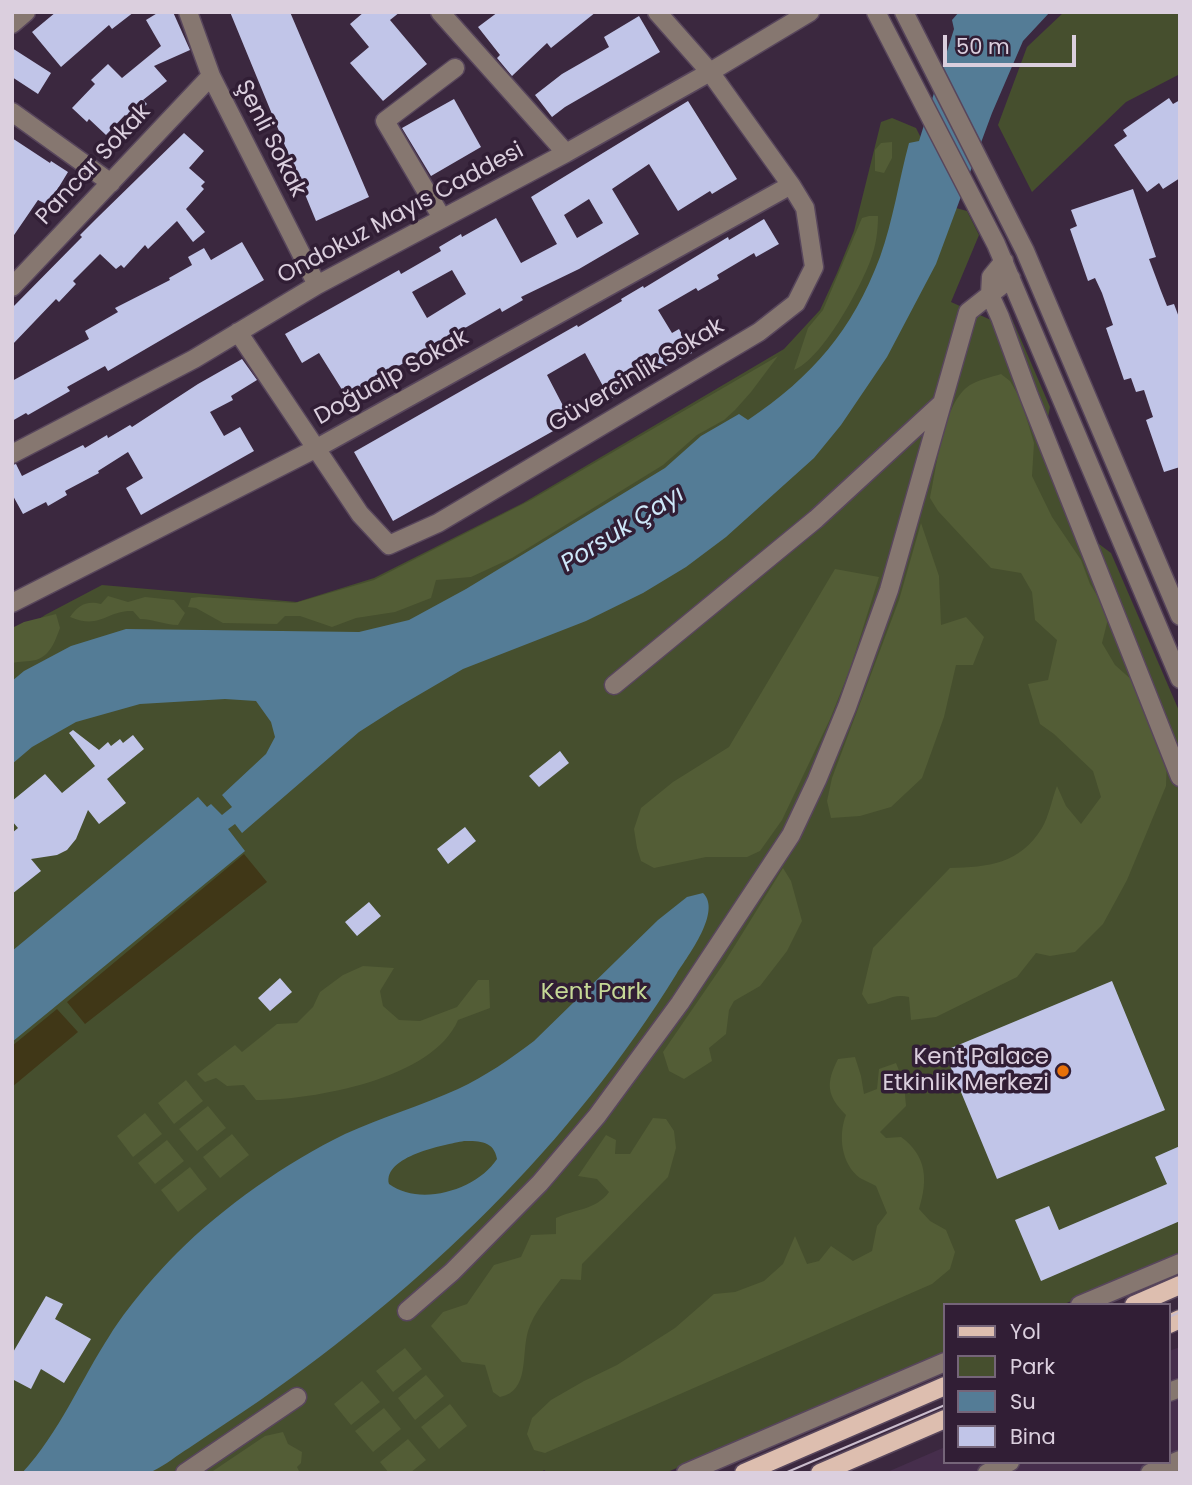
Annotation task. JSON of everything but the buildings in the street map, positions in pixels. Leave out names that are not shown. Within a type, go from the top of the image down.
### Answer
[{"type":"main road","points":[[1139,1303],[1180,1285]]},
{"type":"main road","points":[[744,1473],[944,1386]]},
{"type":"main road","points":[[820,1473],[944,1419]]},
{"type":"street","points":[[12,24],[26,12]]},
{"type":"street","name":"Şenli Sokak","points":[[188,12],[211,76],[317,285]]},
{"type":"street","points":[[440,12],[565,153]]},
{"type":"street","name":"Güvercinlik Sokak","points":[[317,448],[360,514],[389,545],[438,523],[759,332],[796,303],[814,267],[805,208],[710,72],[657,12]]},
{"type":"street","name":"Ondokuz Mayıs Caddesi","points":[[12,454],[194,359],[317,285],[565,153],[710,72],[810,12]]},
{"type":"street","points":[[876,12],[1012,278],[1162,642],[1178,670]]},
{"type":"street","points":[[904,13],[1026,251],[1180,617]]},
{"type":"street","points":[[442,218],[385,121],[455,68]]},
{"type":"street","name":"Pancar Sokak","points":[[13,284],[211,76]]},
{"type":"street","points":[[12,112],[111,183]]},
{"type":"street","name":"Doğualp Sokak","points":[[12,603],[317,448],[791,185]]},
{"type":"street","points":[[1004,261],[990,277],[990,295],[1180,777]]},
{"type":"street","points":[[407,1311],[452,1272],[540,1183],[597,1116],[680,1003],[770,862],[791,835],[847,707],[889,590],[968,312],[1012,278]]},
{"type":"street","points":[[238,332],[317,448]]},
{"type":"street","points":[[614,685],[816,519],[942,403]]},
{"type":"street","points":[[1162,642],[1180,634]]},
{"type":"street","points":[[1085,1303],[1180,1263]]},
{"type":"street","points":[[686,1473],[944,1362]]},
{"type":"street","points":[[185,1473],[297,1397]]},
{"type":"street","points":[[987,1473],[1006,1464]]},
{"type":"street","points":[[1150,1473],[1171,1464]]},
{"type":"shaded area","points":[[1180,1347],[1180,1473],[885,1473],[944,1447],[944,1464],[1171,1464],[1171,1350]]},
{"type":"green space","points":[[1064,12],[1180,12],[1180,74],[1126,102],[1032,192],[998,125],[1027,47]]},
{"type":"green space","name":"Kent Park","points":[[892,118],[916,128],[956,208],[967,211],[979,235],[951,302],[991,320],[1010,314],[1050,407],[1046,428],[1091,538],[1111,553],[1180,713],[1180,1255],[1067,1303],[944,1303],[944,1354],[665,1473],[548,1473],[544,1470],[541,1473],[12,1473],[12,638],[45,615],[102,585],[297,602],[374,578],[523,503],[784,349],[820,310],[837,273],[854,231],[881,122]]},
{"type":"green space","points":[[892,142],[892,158],[884,173],[875,171],[875,150],[881,143]]},
{"type":"green space","points":[[878,216],[876,238],[871,259],[858,287],[828,338],[805,363],[794,370],[808,328],[823,310],[862,218]]},
{"type":"green space","points":[[778,356],[735,410],[724,420],[697,435],[663,465],[512,558],[471,577],[436,580],[431,598],[395,612],[356,618],[332,627],[300,616],[285,616],[277,624],[223,623],[196,608],[188,607],[191,598],[199,597],[295,603],[374,580],[531,500]]},
{"type":"green space","points":[[1001,374],[1010,381],[1021,400],[1034,443],[1032,476],[1052,517],[1081,560],[1090,584],[1109,615],[1102,643],[1115,665],[1134,682],[1167,757],[1166,786],[1127,880],[1103,924],[1075,952],[1050,956],[1036,953],[1017,977],[936,1017],[911,1020],[909,997],[898,996],[868,1004],[862,994],[873,948],[950,868],[1002,861],[1024,849],[1042,828],[1057,786],[1066,806],[1081,824],[1101,797],[1093,771],[1040,724],[1028,684],[1048,680],[1057,640],[1035,620],[1032,592],[1021,573],[991,568],[938,511],[930,498],[943,436],[953,405],[970,385]]},
{"type":"green space","points":[[921,523],[939,576],[941,625],[966,617],[984,637],[973,665],[956,665],[944,717],[922,778],[891,807],[860,816],[831,818],[827,801],[832,778],[899,600]]},
{"type":"green space","points":[[835,569],[879,577],[850,669],[830,719],[782,820],[760,851],[747,857],[706,857],[654,868],[641,861],[634,829],[641,808],[673,782],[729,747]]},
{"type":"green space","points":[[108,596],[128,602],[145,597],[174,600],[185,613],[178,625],[140,619],[133,611],[116,613],[96,621],[70,617],[83,604],[101,604]]},
{"type":"green space","points":[[56,614],[60,628],[49,651],[36,660],[12,663],[12,628]]},
{"type":"green space","points":[[783,868],[791,881],[802,921],[787,951],[760,986],[734,1001],[729,1010],[726,1034],[709,1048],[712,1061],[684,1079],[669,1071],[663,1052],[724,963]]},
{"type":"green space","points":[[363,966],[394,968],[380,991],[383,1006],[399,1020],[420,1021],[457,1007],[478,980],[489,980],[490,1008],[458,1020],[445,1040],[424,1057],[398,1071],[339,1090],[309,1096],[256,1100],[244,1085],[227,1086],[216,1078],[205,1082],[197,1074],[235,1045],[242,1052],[277,1024],[297,1023],[313,1007],[320,992],[343,975]]},
{"type":"green space","points":[[855,1057],[864,1094],[877,1089],[879,1069],[896,1063],[904,1083],[906,1106],[880,1132],[886,1138],[901,1137],[916,1152],[924,1178],[919,1209],[930,1221],[946,1230],[955,1252],[950,1269],[932,1284],[545,1453],[534,1450],[527,1434],[532,1418],[551,1400],[617,1365],[675,1328],[714,1294],[735,1292],[764,1281],[783,1264],[795,1236],[807,1264],[819,1261],[831,1246],[853,1261],[872,1251],[877,1226],[887,1213],[876,1186],[860,1178],[845,1157],[842,1131],[846,1115],[835,1101],[830,1088],[831,1075],[838,1059]]},
{"type":"green space","points":[[186,1080],[203,1101],[174,1124],[158,1103]]},
{"type":"green space","points":[[208,1106],[226,1128],[197,1151],[179,1129]]},
{"type":"green space","points":[[145,1113],[162,1134],[133,1157],[117,1136]]},
{"type":"green space","points":[[653,1118],[666,1119],[674,1131],[676,1148],[668,1177],[582,1264],[581,1280],[561,1279],[538,1310],[528,1331],[523,1371],[516,1388],[500,1397],[493,1392],[485,1365],[462,1362],[431,1326],[443,1312],[467,1304],[494,1265],[521,1257],[531,1235],[556,1234],[556,1218],[592,1206],[604,1198],[609,1192],[597,1179],[578,1176],[606,1135],[616,1140],[615,1154],[630,1154]]},
{"type":"green space","points":[[232,1134],[249,1155],[220,1178],[203,1157]]},
{"type":"green space","points":[[167,1140],[184,1161],[155,1184],[138,1163]]},
{"type":"green space","points":[[190,1167],[207,1189],[178,1212],[161,1190]]},
{"type":"green space","points":[[405,1348],[422,1369],[393,1392],[376,1371]]},
{"type":"green space","points":[[426,1375],[444,1396],[415,1420],[398,1398]]},
{"type":"green space","points":[[362,1381],[380,1402],[351,1425],[334,1404]]},
{"type":"green space","points":[[450,1404],[467,1426],[439,1449],[421,1427]]},
{"type":"green space","points":[[384,1408],[401,1429],[373,1452],[355,1431]]},
{"type":"green space","points":[[283,1432],[288,1444],[302,1452],[301,1463],[297,1467],[300,1473],[210,1473],[265,1436]]},
{"type":"green space","points":[[408,1439],[426,1460],[410,1473],[389,1473],[380,1462]]},
{"type":"sand","points":[[244,854],[267,882],[85,1024],[67,1002]]},
{"type":"sand","points":[[57,1009],[78,1032],[12,1087],[12,1046]]},
{"type":"water","name":"Porsuk Çayı","points":[[959,12],[1050,12],[1023,41],[992,113],[936,264],[887,357],[841,425],[814,458],[726,537],[686,567],[643,593],[586,621],[463,669],[359,732],[242,833],[235,824],[228,829],[245,851],[12,1042],[12,951],[198,797],[207,807],[211,804],[222,815],[232,807],[222,795],[266,754],[275,737],[271,722],[256,701],[225,699],[140,704],[76,722],[32,747],[12,764],[12,681],[24,671],[71,646],[126,629],[359,632],[409,620],[466,589],[665,468],[701,436],[739,414],[748,420],[811,369],[828,350],[857,308],[880,257],[909,143],[919,141],[954,29],[952,20]]},
{"type":"water","points":[[703,893],[708,901],[706,922],[688,956],[636,1036],[542,1154],[436,1261],[320,1357],[153,1471],[112,1474],[22,1473],[48,1441],[124,1314],[168,1262],[214,1219],[256,1187],[323,1145],[458,1089],[507,1061],[534,1041],[658,920],[687,897]],"holes":[[[464,1141],[489,1145],[497,1159],[476,1179],[462,1187],[432,1194],[402,1191],[389,1184],[390,1174],[395,1166],[405,1159],[430,1149]]]},
{"type":"tram line","points":[[1171,1316],[1180,1312]]},
{"type":"tram line","points":[[785,1473],[944,1405]]},
{"type":"place","name":"Kent Palace Etkinlik Merkezi","points":[[1063,1071]]}]
